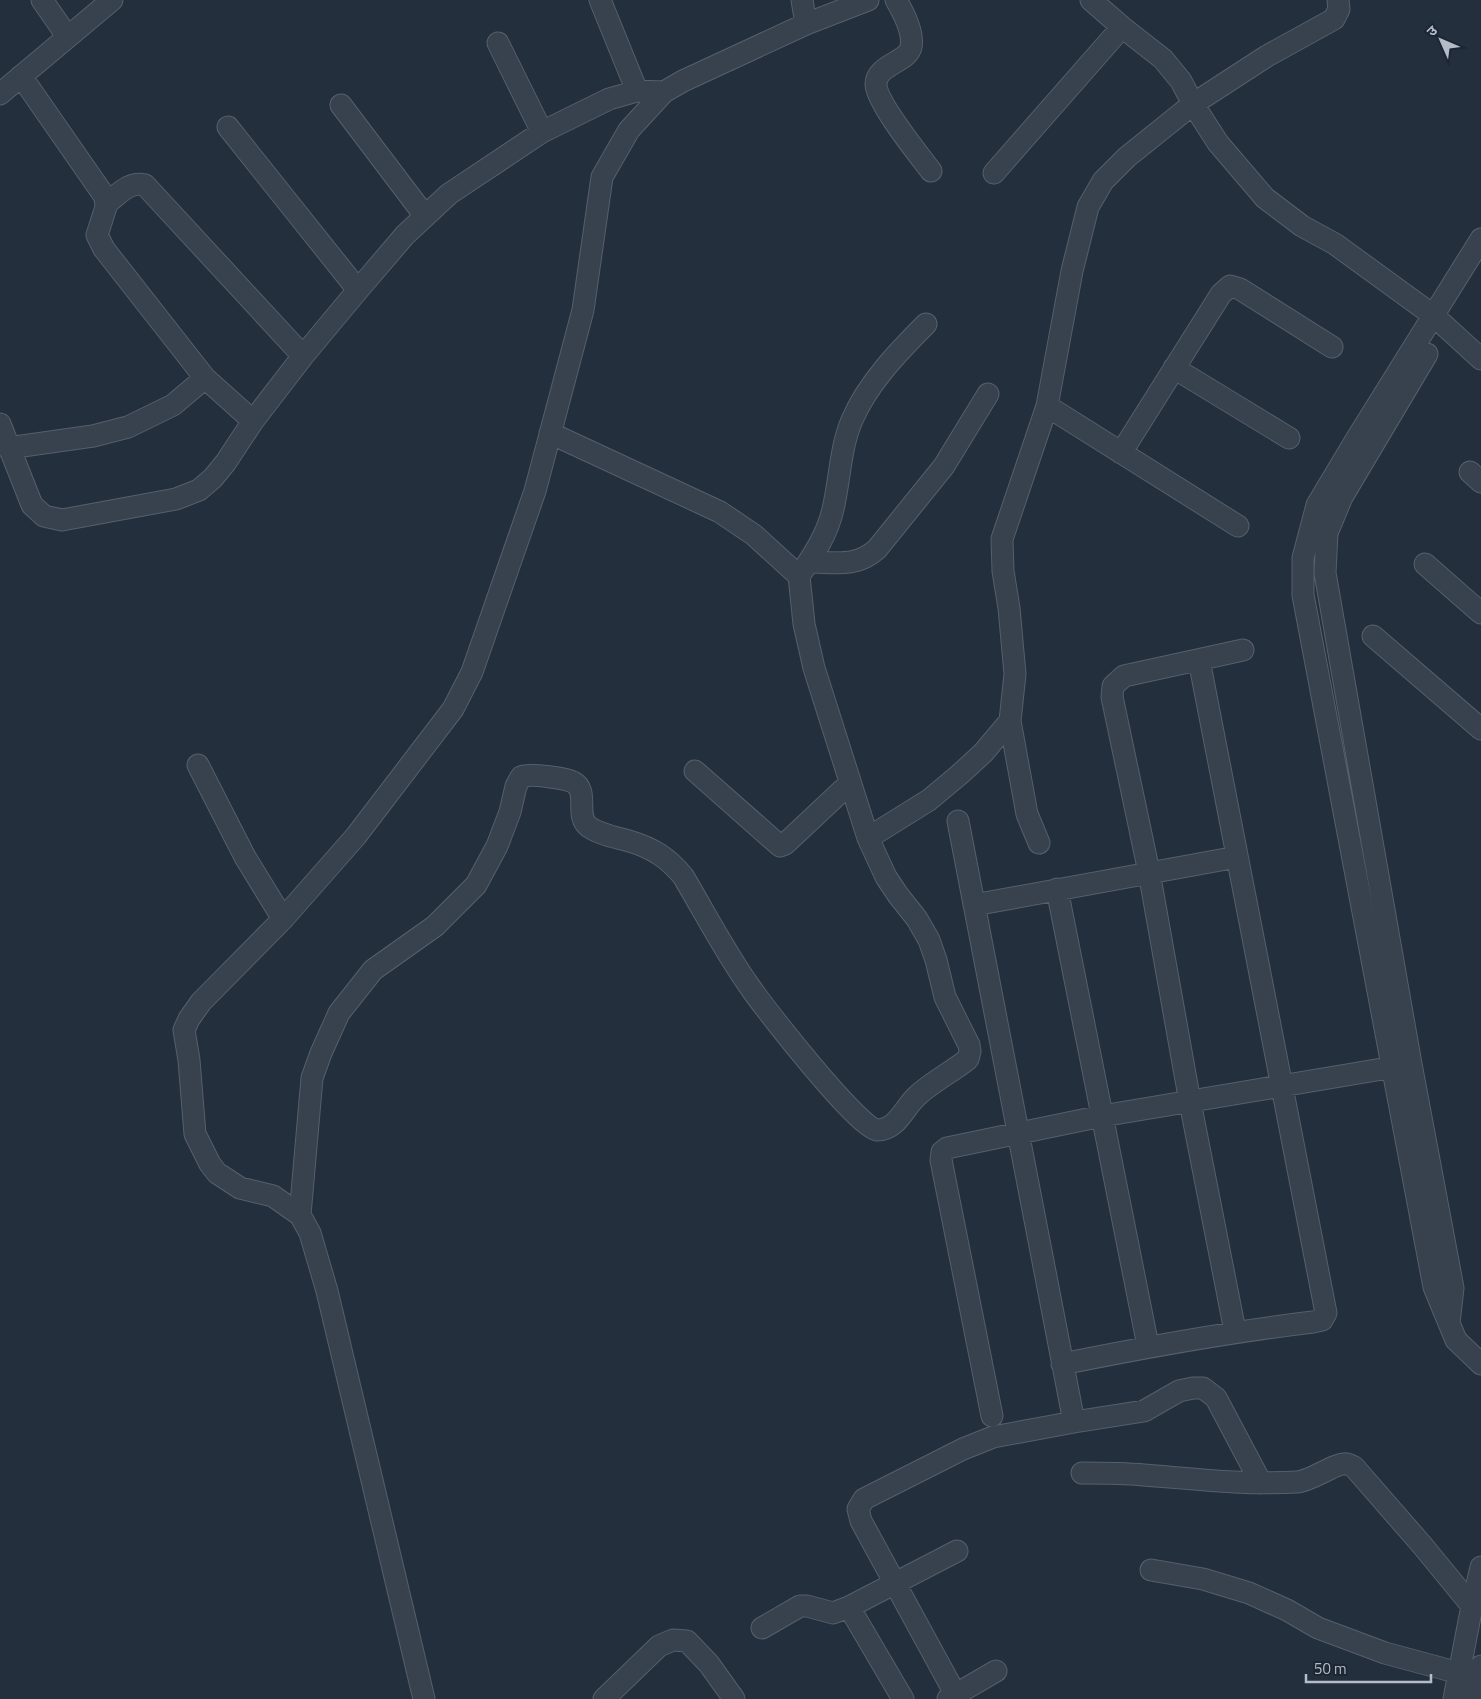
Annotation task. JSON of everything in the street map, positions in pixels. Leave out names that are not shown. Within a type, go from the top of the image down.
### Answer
[{"type":"street","points":[[42,0],[67,36]]},
{"type":"street","points":[[0,94],[112,0]]},
{"type":"street","points":[[600,0],[638,92]]},
{"type":"street","points":[[802,0],[806,24]]},
{"type":"street","points":[[424,1699],[328,1291],[310,1233],[300,1215],[273,1196],[240,1188],[217,1173],[210,1164],[195,1134],[184,1030],[201,1002],[283,919],[356,836],[453,710],[472,672],[535,491],[582,310],[602,177],[629,130],[664,92],[683,81],[806,24],[868,0]]},
{"type":"street","points":[[896,0],[907,19],[911,47],[907,54],[878,75],[876,84],[879,96],[888,111],[931,172]]},
{"type":"street","points":[[1091,0],[1122,27],[1163,58],[1181,81],[1218,143],[1265,198],[1302,226],[1334,244],[1439,321],[1481,359]]},
{"type":"street","points":[[1039,843],[1027,814],[1010,721],[1015,674],[1009,608],[1003,571],[1002,539],[1047,406],[1072,271],[1088,207],[1103,181],[1127,157],[1193,104],[1267,56],[1334,19],[1339,10],[1338,0]]},
{"type":"street","points":[[994,173],[1122,27]]},
{"type":"street","points":[[498,43],[542,132]]},
{"type":"street","points":[[21,76],[105,196],[107,203],[97,235],[104,249],[206,378],[253,422]]},
{"type":"street","points":[[0,424],[32,505],[44,516],[62,520],[176,499],[199,490],[226,462],[253,422],[303,356],[405,234],[449,194],[542,132],[609,99],[638,92],[664,92]]},
{"type":"street","points":[[341,105],[425,216]]},
{"type":"street","points":[[228,127],[358,290]]},
{"type":"street","points":[[107,203],[128,186],[139,183],[145,185],[303,356]]},
{"type":"street","points":[[1439,321],[1481,239]]},
{"type":"street","points":[[1481,265],[1439,321],[1357,438],[1317,505],[1303,558],[1303,595],[1402,1066],[1434,1287],[1456,1340],[1481,1364]]},
{"type":"street","points":[[1121,453],[1221,294],[1230,286],[1240,289],[1332,347]]},
{"type":"street","points":[[300,1215],[312,1078],[339,1013],[373,970],[436,926],[476,885],[497,846],[510,812],[518,781],[521,777],[528,775],[569,780],[576,784],[582,794],[582,819],[587,825],[604,834],[632,842],[662,854],[672,863],[683,876],[749,986],[793,1043],[844,1102],[870,1128],[876,1130],[895,1124],[916,1096],[968,1059],[969,1045],[945,997],[929,940],[917,919],[886,877],[868,838],[849,784],[814,668],[804,624],[804,569],[833,511],[845,445],[852,420],[873,383],[926,324]]},
{"type":"street","points":[[1174,368],[1289,438]]},
{"type":"street","points":[[8,448],[93,436],[128,427],[173,405],[206,378]]},
{"type":"street","points":[[550,433],[720,512],[804,569],[854,562],[868,557],[877,549],[944,466],[988,394]]},
{"type":"street","points":[[1047,406],[1238,526]]},
{"type":"street","points":[[1425,564],[1481,613]]},
{"type":"street","points":[[1373,636],[1481,729]]},
{"type":"street","points":[[1235,1331],[1190,1102],[1148,872],[1112,697],[1113,686],[1124,676],[1243,650]]},
{"type":"street","points":[[1062,1364],[1148,1346],[1235,1331],[1313,1322],[1322,1320],[1326,1312],[1199,660]]},
{"type":"street","points":[[868,838],[929,800],[983,753],[1010,721]]},
{"type":"street","points":[[198,765],[245,857],[283,919]]},
{"type":"street","points":[[695,771],[775,844],[780,846],[785,844],[849,784]]},
{"type":"street","points":[[958,821],[1074,1422]]},
{"type":"street","points":[[974,905],[1237,857]]},
{"type":"street","points":[[1058,889],[1148,1346]]},
{"type":"street","points":[[992,1416],[941,1160],[942,1152],[947,1148],[1102,1116],[1402,1066]]},
{"type":"street","points":[[996,1671],[954,1698],[858,1516],[858,1509],[864,1499],[979,1442],[993,1437],[1144,1411],[1179,1391],[1193,1388],[1203,1388],[1216,1398],[1261,1484]]},
{"type":"street","points":[[1082,1473],[1142,1475],[1198,1481],[1261,1484],[1300,1482],[1341,1464],[1348,1464],[1354,1467],[1472,1606]]},
{"type":"street","points":[[762,1628],[800,1606],[832,1613],[849,1607],[957,1551]]},
{"type":"street","points":[[1454,1699],[1481,1567]]},
{"type":"street","points":[[1151,1570],[1203,1579],[1248,1593],[1287,1610],[1318,1628],[1385,1653],[1459,1673]]},
{"type":"street","points":[[849,1607],[903,1699]]},
{"type":"street","points":[[604,1699],[659,1646],[673,1640],[687,1641],[709,1664],[734,1699]]},
{"type":"street","points":[[1474,1699],[1481,1666]]}]
